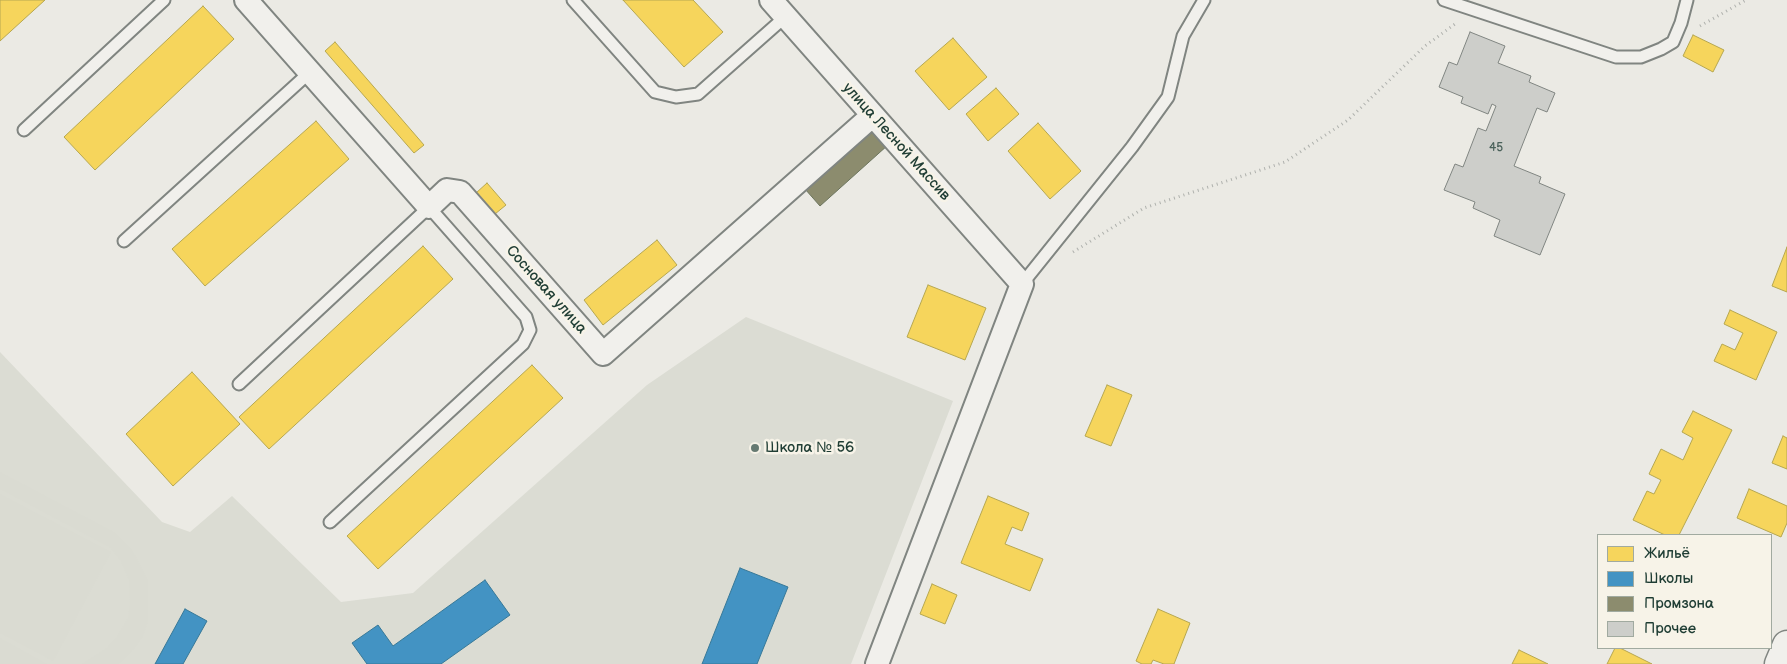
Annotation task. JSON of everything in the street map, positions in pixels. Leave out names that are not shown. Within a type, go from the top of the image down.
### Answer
[{"type":"street","points":[[246,0],[429,207]]},
{"type":"street","name":"улица Лесной Массив","points":[[778,8],[1022,284]]},
{"type":"street","name":"Сосновая улица","points":[[429,207],[447,190],[460,192],[603,354],[872,116]]},
{"type":"street","points":[[877,664],[1022,284]]},
{"type":"street","points":[[1779,664],[1787,645]]},
{"type":"lane","points":[[24,130],[164,0]]},
{"type":"lane","points":[[573,0],[655,92],[676,97],[698,94],[778,8]]},
{"type":"lane","points":[[1022,284],[1132,147],[1168,97],[1184,36],[1204,0]]},
{"type":"lane","points":[[1444,0],[1616,57],[1641,57],[1661,50],[1673,42],[1682,23],[1687,0]]},
{"type":"lane","points":[[124,241],[310,72]]},
{"type":"lane","points":[[239,384],[429,207],[526,317],[530,330],[523,344],[330,522]]},
{"type":"path","points":[[1673,42],[1746,0]]},
{"type":"path","points":[[1071,254],[1144,208],[1285,162],[1348,120],[1425,46],[1475,10]]},
{"type":"shaded area","name":"Школа № 56","points":[[746,317],[953,401],[851,664],[0,664],[0,352],[162,522],[190,532],[232,496],[341,602],[413,593],[647,385]]},
{"type":"shaded area","points":[[0,472],[112,531],[132,550],[148,581],[148,620],[143,636],[132,651],[118,664],[82,664],[107,648],[117,637],[128,618],[130,604],[129,580],[121,561],[111,548],[0,489]]},
{"type":"shaded area","points":[[0,494],[111,552],[53,661],[0,633]]},
{"type":"shaded area","points":[[0,638],[47,664],[0,664]]},
{"type":"building: Жильё","points":[[0,0],[45,0],[0,41]]},
{"type":"building: Жильё","points":[[623,0],[693,0],[723,32],[684,67]]},
{"type":"building: Жильё","points":[[203,6],[234,39],[95,170],[64,137]]},
{"type":"building: Жильё","points":[[1693,35],[1724,50],[1713,72],[1683,56]]},
{"type":"building: Жильё","points":[[953,38],[987,77],[949,110],[915,71]]},
{"type":"building: Жильё","points":[[335,42],[424,145],[414,153],[325,51]]},
{"type":"building: Жильё","points":[[996,88],[1019,114],[988,141],[966,114]]},
{"type":"building: Жильё","points":[[316,121],[349,159],[205,286],[172,249]]},
{"type":"building: Жильё","points":[[1038,123],[1081,171],[1050,199],[1008,151]]},
{"type":"building: Жильё","points":[[487,183],[506,205],[495,214],[476,193]]},
{"type":"building: Жильё","points":[[657,240],[677,265],[603,325],[584,300]]},
{"type":"building: Жильё","points":[[423,246],[453,279],[269,449],[239,417]]},
{"type":"building: Жильё","points":[[1787,247],[1787,292],[1772,286]]},
{"type":"building: Жильё","points":[[928,285],[986,308],[965,360],[907,337]]},
{"type":"building: Жильё","points":[[1730,310],[1777,332],[1756,380],[1714,361],[1722,344],[1735,350],[1743,333],[1724,324]]},
{"type":"building: Жильё","points":[[532,365],[563,398],[378,569],[347,536]]},
{"type":"building: Жильё","points":[[192,372],[240,424],[173,486],[126,434]]},
{"type":"building: Жильё","points":[[1107,385],[1132,395],[1111,446],[1085,436]]},
{"type":"building: Жильё","points":[[1693,411],[1732,430],[1680,534],[1663,534],[1633,520],[1647,491],[1654,494],[1661,480],[1649,474],[1661,449],[1683,460],[1693,438],[1682,432]]},
{"type":"building: Жильё","points":[[1783,436],[1787,438],[1787,469],[1772,463]]},
{"type":"building: Жильё","points":[[1749,489],[1787,506],[1787,523],[1781,537],[1737,518]]},
{"type":"building: Жильё","points":[[988,496],[1029,513],[1022,531],[1012,527],[1005,544],[1043,559],[1030,591],[961,563]]},
{"type":"building: Жильё","points":[[932,584],[957,595],[945,624],[920,614]]},
{"type":"building: Жильё","points":[[1158,609],[1190,623],[1174,664],[1164,664],[1153,660],[1151,664],[1142,664],[1136,661]]},
{"type":"building: Жильё","points":[[1614,649],[1622,649],[1652,664],[1607,664]]},
{"type":"building: Жильё","points":[[1519,650],[1548,664],[1512,664]]},
{"type":"building: Школы","points":[[740,568],[788,587],[757,664],[702,664]]},
{"type":"building: Школы","points":[[485,580],[510,615],[441,664],[367,664],[352,643],[378,625],[393,646]]},
{"type":"building: Школы","points":[[185,609],[207,621],[183,664],[155,664]]},
{"type":"building: Промзона","points":[[873,128],[888,145],[820,206],[805,189]]},
{"type":"building: Прочее","points":[[1470,32],[1505,46],[1498,63],[1531,76],[1529,82],[1555,93],[1547,112],[1537,108],[1514,166],[1541,177],[1539,183],[1565,194],[1540,255],[1494,236],[1500,220],[1473,208],[1475,202],[1444,190],[1455,164],[1463,167],[1478,128],[1486,131],[1496,106],[1492,104],[1488,114],[1461,103],[1463,97],[1439,87],[1449,62],[1457,65]]},
{"type":"place","name":"Школа № 56","points":[[755,448]]}]
